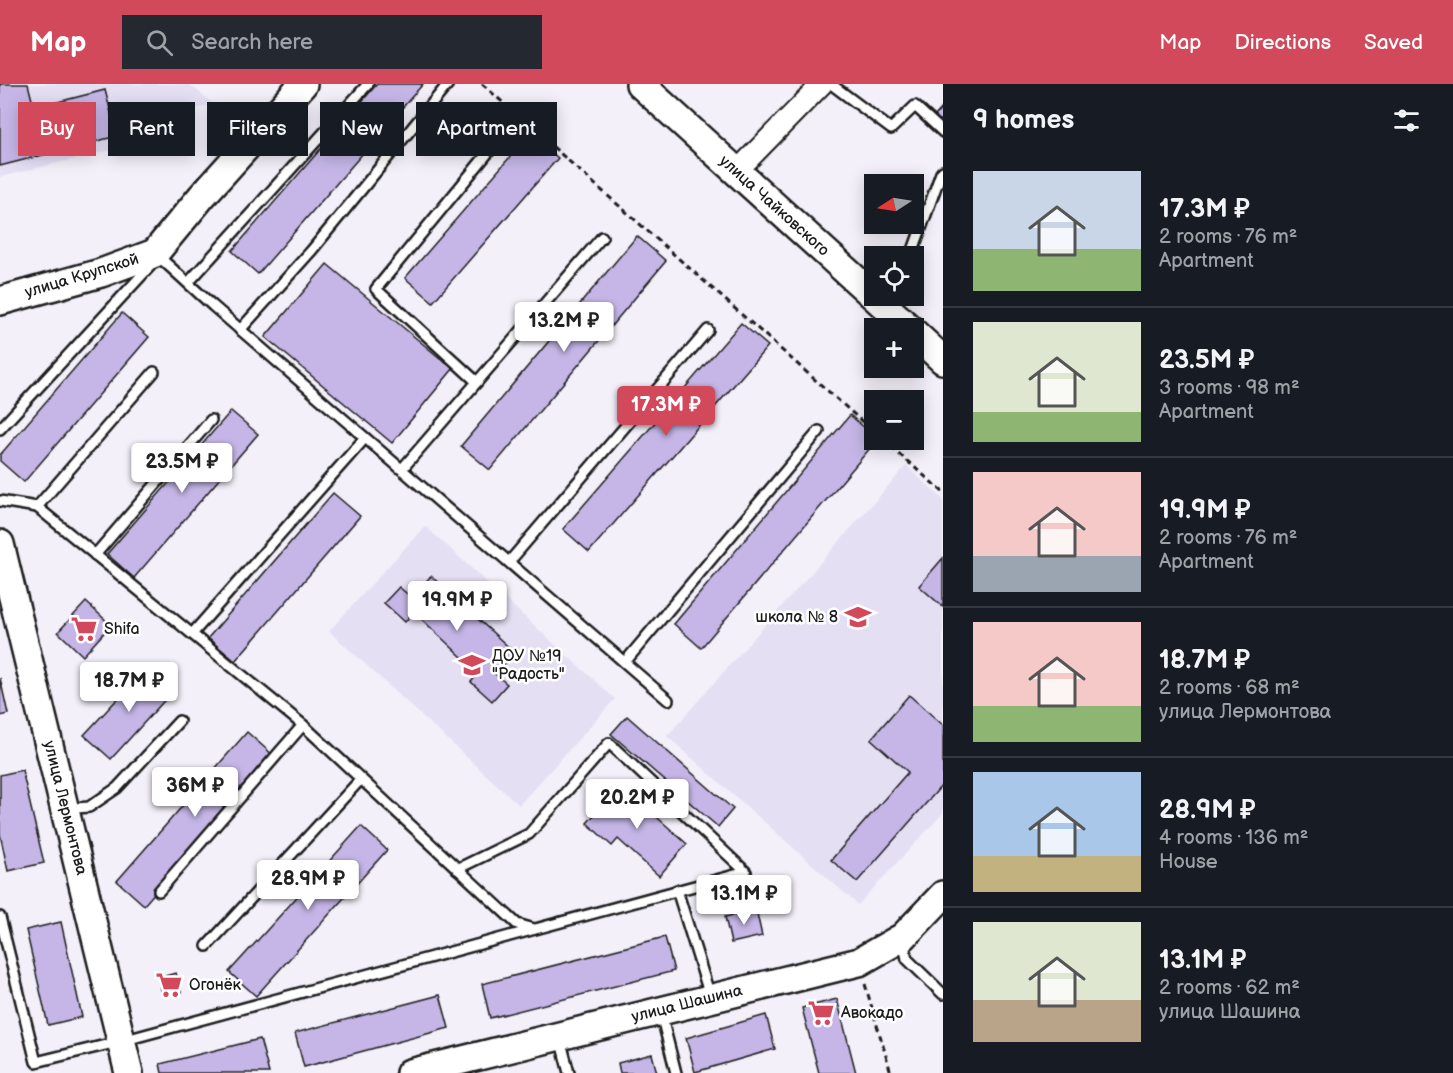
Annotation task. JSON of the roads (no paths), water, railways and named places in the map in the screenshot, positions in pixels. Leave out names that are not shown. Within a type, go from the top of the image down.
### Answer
[{"type":"main road","name":"улица Крупской","points":[[0,301],[157,255],[202,196],[303,84]]},
{"type":"main road","name":"улица Чайковского","points":[[640,84],[898,315]]},
{"type":"main road","points":[[924,342],[943,360]]},
{"type":"main road","name":"улица Лермонтова","points":[[0,544],[129,1073]]},
{"type":"main road","name":"улица Шашина","points":[[422,1071],[859,962],[903,937],[943,895]]},
{"type":"street","points":[[736,172],[822,84]]},
{"type":"lane","points":[[188,283],[368,84]]},
{"type":"lane","points":[[240,330],[312,250],[448,84]]},
{"type":"lane","points":[[831,84],[891,129],[915,106],[943,132]]},
{"type":"lane","points":[[477,382],[376,288],[485,156]]},
{"type":"lane","points":[[915,246],[943,171]]},
{"type":"lane","points":[[402,469],[602,237]]},
{"type":"lane","points":[[0,429],[157,255],[240,330],[668,700]]},
{"type":"lane","points":[[509,562],[708,330]]},
{"type":"lane","points":[[37,507],[154,372]]},
{"type":"lane","points":[[95,555],[211,420]]},
{"type":"lane","points":[[625,662],[819,431]]},
{"type":"lane","points":[[192,634],[365,438]]},
{"type":"lane","points":[[0,501],[37,507],[303,725],[517,924],[534,929]]},
{"type":"lane","points":[[63,802],[76,808],[89,807],[117,788],[179,721]]},
{"type":"lane","points":[[159,891],[303,725]]},
{"type":"lane","points":[[0,917],[36,1062],[122,1041],[746,872],[609,743],[530,834],[457,869]]},
{"type":"lane","points":[[207,946],[361,779]]},
{"type":"lane","points":[[677,890],[710,999]]},
{"type":"lane","points":[[903,937],[907,959],[943,994]]},
{"type":"lane","points":[[660,1011],[676,1073]]},
{"type":"lane","points":[[560,1036],[569,1073]]},
{"type":"place","name":"школа № 8","points":[[858,617]]},
{"type":"place","name":"Shifa","points":[[84,629]]},
{"type":"place","name":"ДОУ №19 \"Радость\"","points":[[472,665]]},
{"type":"place","name":"Огонёк","points":[[169,985]]},
{"type":"place","name":"Авокадо","points":[[821,1013]]}]
